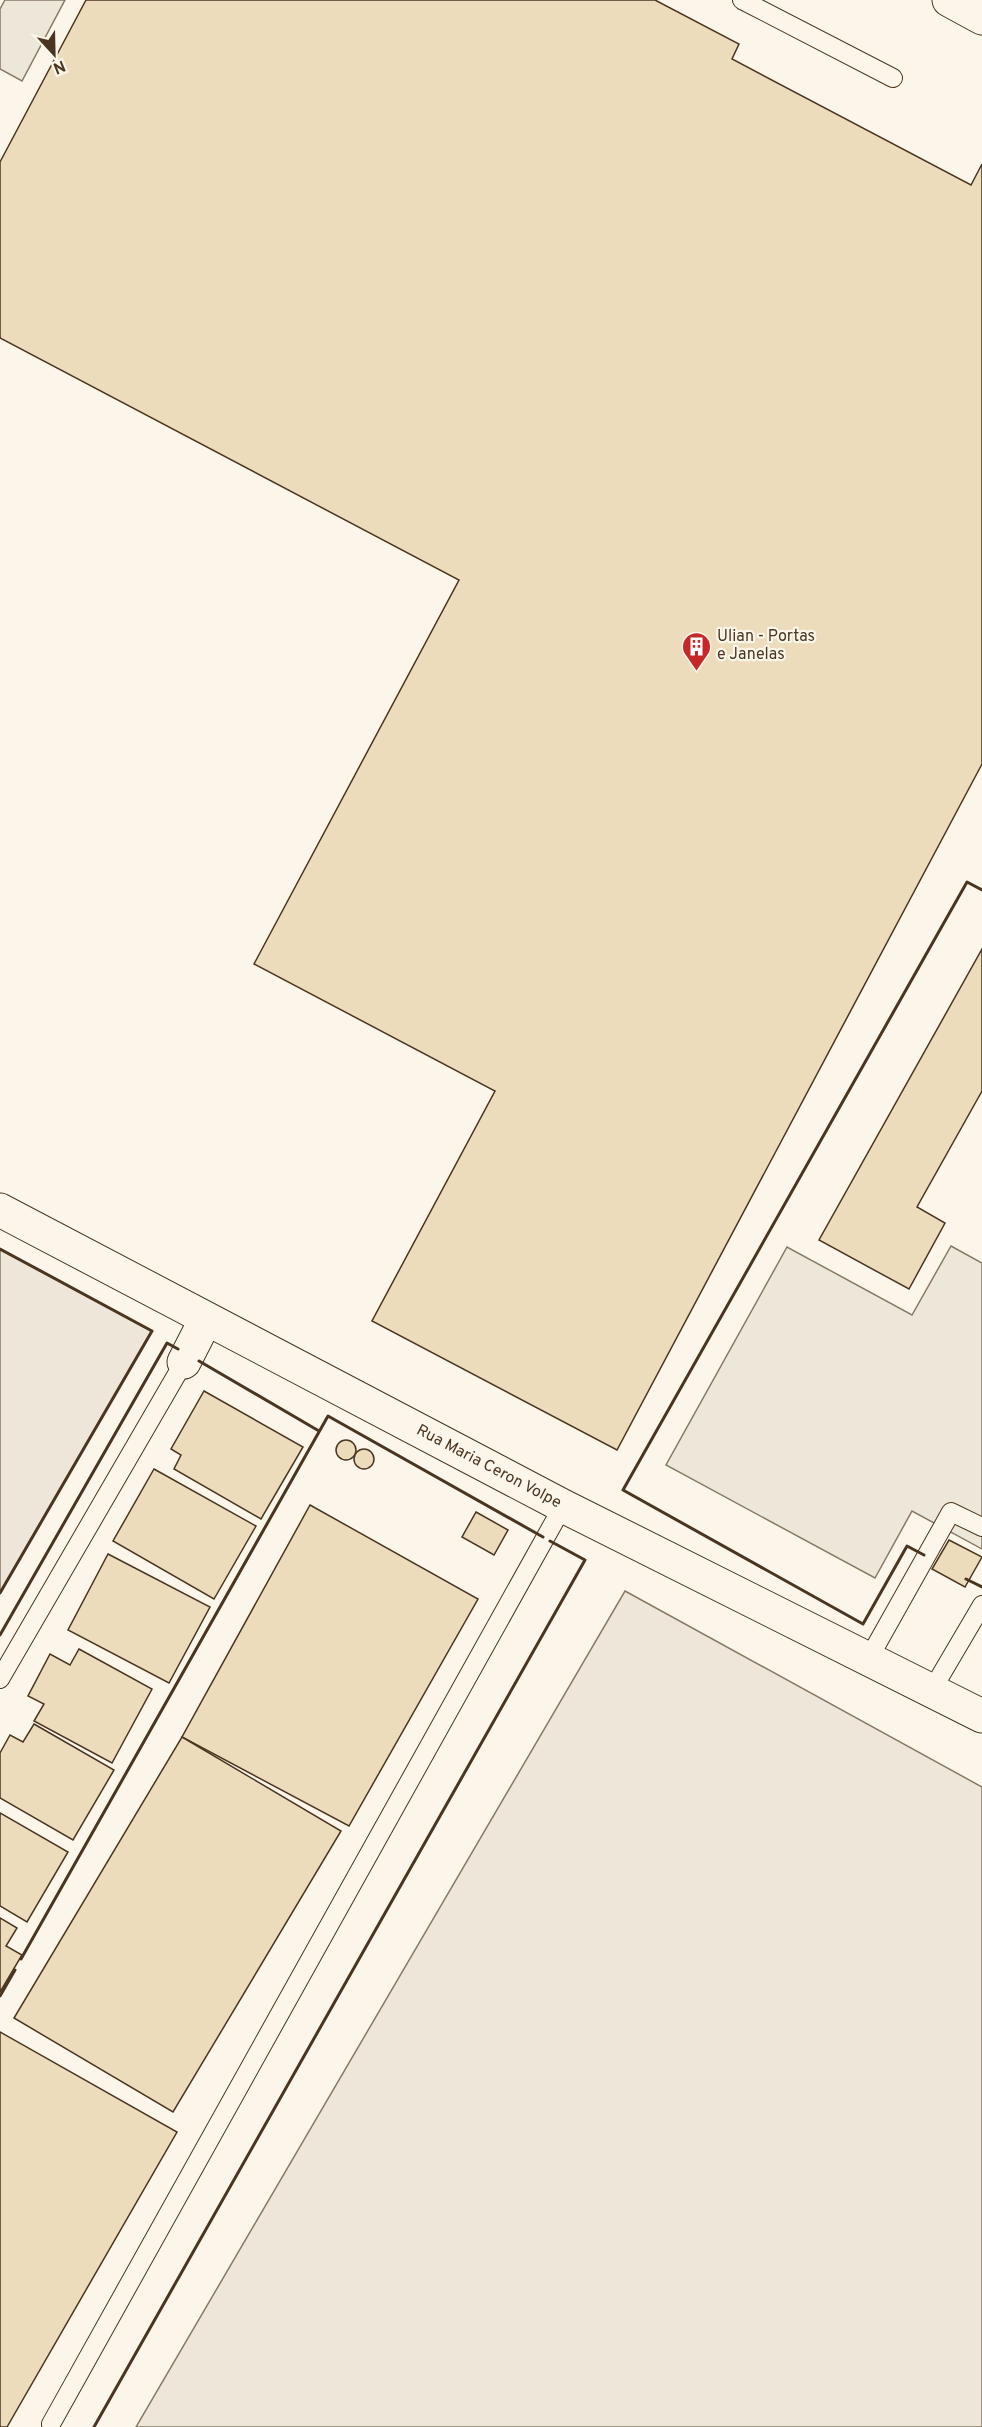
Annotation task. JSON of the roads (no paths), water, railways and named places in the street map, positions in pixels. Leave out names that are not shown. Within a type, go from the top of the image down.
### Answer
[{"type":"street","points":[[949,0],[982,18]]},
{"type":"street","name":"Rua Maria Ceron Volpe","points":[[0,1210],[563,1506],[982,1716]]},
{"type":"street","points":[[184,1362],[206,1318]]},
{"type":"lane","points":[[742,0],[893,78]]},
{"type":"lane","points":[[0,1678],[184,1362]]},
{"type":"lane","points":[[51,2424],[563,1506]]},
{"type":"lane","points":[[868,1658],[951,1512],[982,1527]]},
{"type":"lane","points":[[932,1690],[982,1605]]},
{"type":"place","name":"Ulian - Portas e Janelas","points":[[696,672]]}]
